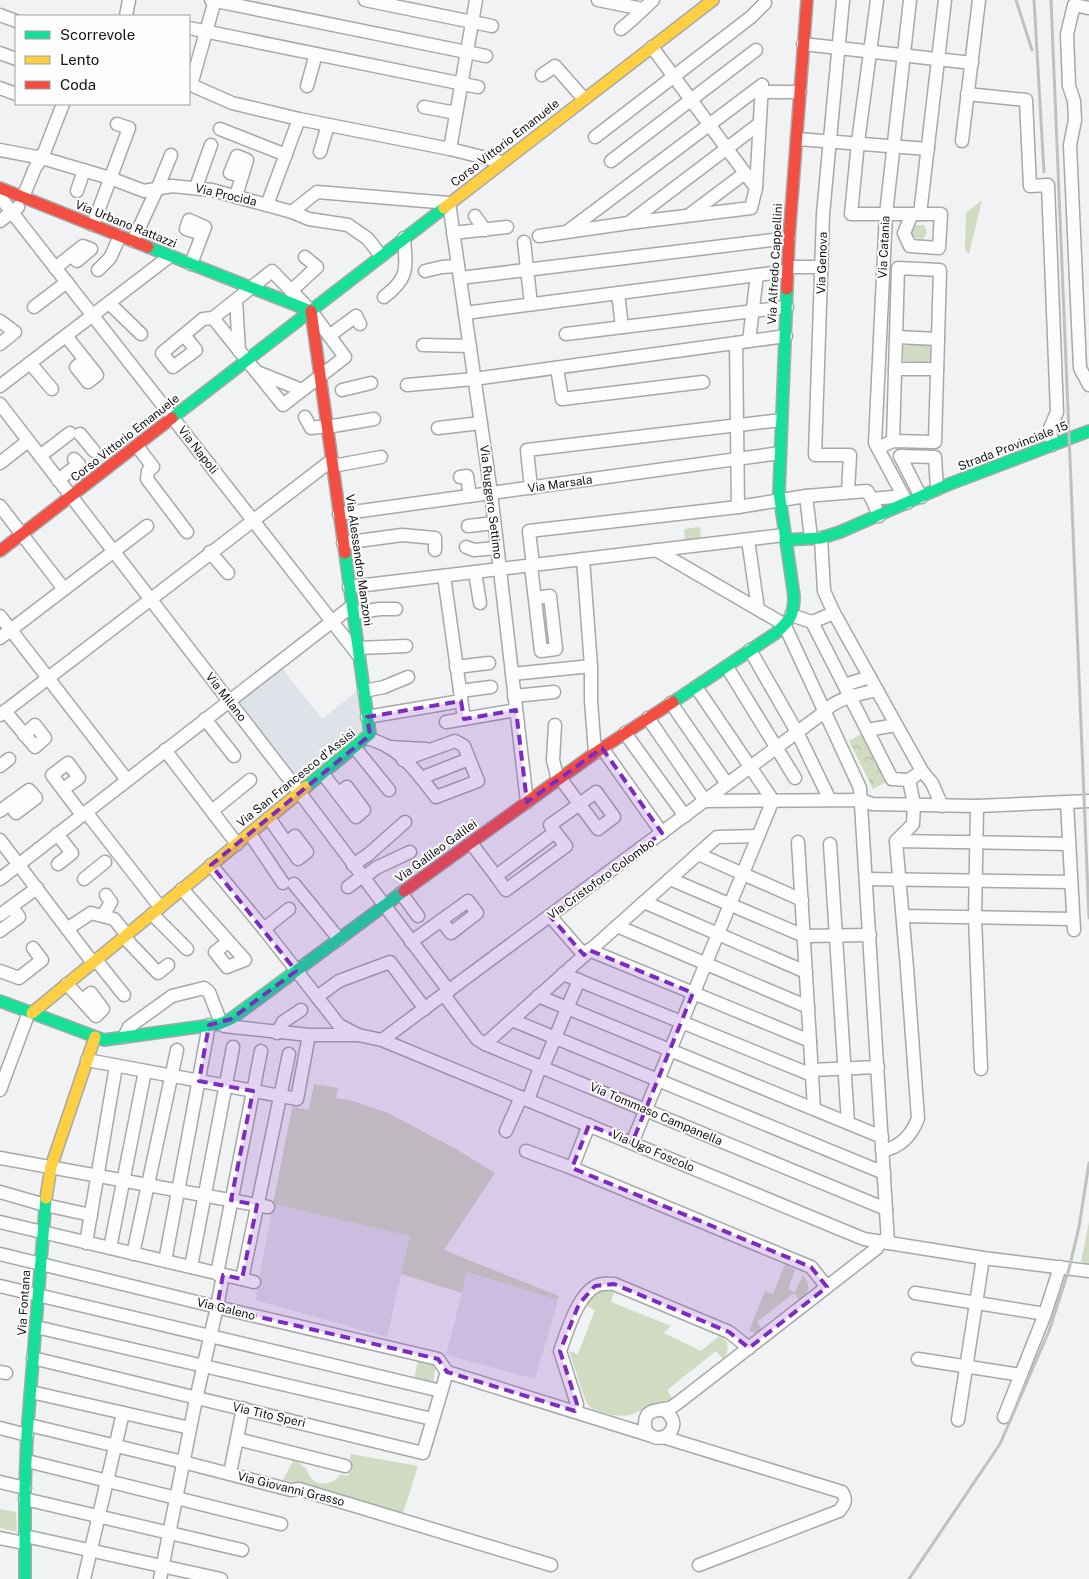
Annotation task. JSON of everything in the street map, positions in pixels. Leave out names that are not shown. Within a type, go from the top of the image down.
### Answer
[{"type":"street","points":[[126,15],[129,0]]},
{"type":"street","points":[[486,56],[213,0],[190,85],[232,103],[328,125],[450,148],[502,162]]},
{"type":"street","points":[[365,0],[492,26]]},
{"type":"street","points":[[450,148],[476,0]]},
{"type":"street","points":[[598,0],[643,9]]},
{"type":"street","points":[[621,29],[638,16],[653,0]]},
{"type":"street","name":"Corso Vittorio Emanuele","points":[[0,551],[71,496],[105,465],[137,446],[242,359],[312,309],[713,0]]},
{"type":"street","name":"Via Alfredo Cappellini","points":[[783,624],[794,608],[794,596],[783,535],[780,500],[780,453],[789,238],[807,0]]},
{"type":"street","name":"Via Genova","points":[[843,0],[823,214],[816,455],[850,455],[848,492]]},
{"type":"street","points":[[877,0],[858,142],[851,214],[916,214],[928,149],[945,0]]},
{"type":"street","name":"Via Catania","points":[[903,496],[875,443],[886,214],[910,0]]},
{"type":"street","points":[[962,141],[979,0]]},
{"type":"street","points":[[595,137],[751,17],[765,3]]},
{"type":"street","points":[[1088,8],[1074,4],[1067,34],[1069,86],[1074,101],[1075,120],[1070,145],[1080,368],[1089,385]]},
{"type":"street","points":[[0,16],[15,21]]},
{"type":"street","points":[[190,28],[478,87]]},
{"type":"street","points":[[803,44],[972,63]]},
{"type":"street","points":[[652,47],[756,188]]},
{"type":"street","points":[[611,161],[756,50]]},
{"type":"street","points":[[0,53],[15,59]]},
{"type":"street","points":[[307,86],[316,54]]},
{"type":"street","points":[[542,76],[556,66],[584,99]]},
{"type":"street","points":[[0,88],[15,94]]},
{"type":"street","points":[[539,236],[751,208],[756,188],[762,88]]},
{"type":"street","points":[[567,231],[709,125],[762,88],[800,92]]},
{"type":"street","points":[[967,94],[1026,100],[1030,186],[1048,185],[1057,412],[1050,428],[1052,445]]},
{"type":"street","points":[[0,221],[25,198],[64,105]]},
{"type":"street","points":[[424,107],[456,113]]},
{"type":"street","points":[[267,205],[299,119]]},
{"type":"street","points":[[93,225],[129,128],[117,124]]},
{"type":"street","points":[[629,223],[759,124]]},
{"type":"street","points":[[320,152],[328,125]]},
{"type":"street","points":[[220,129],[286,156]]},
{"type":"street","points":[[796,138],[928,149]]},
{"type":"street","points":[[196,187],[211,145]]},
{"type":"street","name":"Via Procida","points":[[0,150],[42,158],[144,190],[158,187],[196,187],[236,196],[292,212],[308,219],[348,225],[368,239],[381,256]]},
{"type":"street","points":[[133,241],[171,155]]},
{"type":"street","points":[[236,196],[248,160],[237,156]]},
{"type":"street","points":[[76,191],[84,170]]},
{"type":"street","points":[[689,215],[745,173]]},
{"type":"street","name":"Via Urbano Rattazzi","points":[[0,188],[247,286],[312,309]]},
{"type":"street","points":[[292,212],[317,192],[449,203]]},
{"type":"street","name":"Via Napoli","points":[[0,196],[172,418],[358,652]]},
{"type":"street","name":"Via Ruggero Settimo","points":[[449,203],[491,493],[527,802]]},
{"type":"street","points":[[475,216],[485,230]]},
{"type":"street","points":[[189,220],[205,227],[191,264]]},
{"type":"street","points":[[453,233],[507,227]]},
{"type":"street","points":[[98,270],[110,258],[120,236]]},
{"type":"street","points":[[384,297],[402,281],[406,263],[404,238]]},
{"type":"street","points":[[425,271],[442,267],[459,272],[526,270],[789,238]]},
{"type":"street","points":[[524,242],[531,304]]},
{"type":"street","points":[[55,268],[83,246],[91,250]]},
{"type":"street","points":[[0,386],[170,256]]},
{"type":"street","points":[[293,289],[316,267],[305,257]]},
{"type":"street","points":[[465,313],[757,275],[788,269],[821,268]]},
{"type":"street","points":[[878,448],[893,441],[934,442],[940,270],[898,268],[893,441]]},
{"type":"street","points":[[184,335],[196,350],[173,367],[162,353],[184,335],[236,300],[247,286],[272,271],[312,309],[332,334],[345,357],[327,388]]},
{"type":"street","points":[[749,341],[757,275]]},
{"type":"street","points":[[34,307],[67,282]]},
{"type":"street","points":[[618,293],[622,327]]},
{"type":"street","points":[[236,300],[242,359]]},
{"type":"street","points":[[109,302],[141,334]]},
{"type":"street","points":[[566,334],[787,307]]},
{"type":"street","name":"Via Alessandro Manzoni","points":[[312,309],[327,388],[327,426],[370,734],[367,738]]},
{"type":"street","points":[[332,334],[356,316],[360,324]]},
{"type":"street","points":[[208,319],[242,359],[257,372],[283,405],[302,390]]},
{"type":"street","points":[[0,320],[15,332],[0,344]]},
{"type":"street","points":[[66,336],[97,375],[88,382]]},
{"type":"street","points":[[407,385],[474,379],[786,336]]},
{"type":"street","points":[[896,337],[938,339]]},
{"type":"street","points":[[736,343],[738,507]]},
{"type":"street","points":[[423,345],[470,346]]},
{"type":"street","points":[[30,363],[52,388]]},
{"type":"street","points":[[557,368],[562,399],[702,382]]},
{"type":"street","points":[[895,369],[937,369]]},
{"type":"street","points":[[257,372],[302,390],[371,383]]},
{"type":"street","name":"Via Milano","points":[[0,404],[300,793],[411,942],[446,993]]},
{"type":"street","points":[[305,417],[311,428],[374,419]]},
{"type":"street","points":[[531,488],[527,450],[781,420]]},
{"type":"street","points":[[438,428],[481,423]]},
{"type":"street","name":"Strada Provinciale 15","points":[[783,535],[816,538],[879,516],[903,496],[921,497],[942,487],[1089,431]]},
{"type":"street","points":[[40,456],[75,434],[94,451]]},
{"type":"street","points":[[0,463],[28,441]]},
{"type":"street","points":[[137,446],[153,467],[148,471],[147,479],[187,532]]},
{"type":"street","name":"Via Marsala","points":[[339,514],[780,453]]},
{"type":"street","points":[[921,497],[900,456],[935,457],[942,487]]},
{"type":"street","points":[[35,747],[45,738],[35,725],[24,735],[2,713],[210,552],[332,463],[381,458]]},
{"type":"street","points":[[58,480],[78,464],[74,459]]},
{"type":"street","points":[[460,477],[467,476],[470,496]]},
{"type":"street","points":[[541,651],[556,649],[550,596],[535,598],[529,531],[738,507],[806,496],[866,491],[872,499],[879,516]]},
{"type":"street","points":[[806,496],[816,538],[824,591],[834,613],[922,771],[946,806]]},
{"type":"street","points":[[872,499],[903,496]]},
{"type":"street","points":[[0,506],[24,533],[65,588]]},
{"type":"street","points":[[468,526],[494,523]]},
{"type":"street","points":[[0,638],[12,632],[65,588],[147,526]]},
{"type":"street","points":[[343,542],[402,535],[435,538],[434,550]]},
{"type":"street","points":[[349,587],[783,535]]},
{"type":"street","points":[[748,540],[758,609]]},
{"type":"street","points":[[466,547],[474,550],[497,548]]},
{"type":"street","points":[[656,550],[783,624],[812,622],[834,613]]},
{"type":"street","points":[[210,552],[228,573]]},
{"type":"street","points":[[583,559],[591,666],[591,701],[598,751],[662,833]]},
{"type":"street","points":[[475,572],[480,603]]},
{"type":"street","points":[[444,576],[464,719]]},
{"type":"street","points":[[0,878],[57,834],[125,777],[168,748],[332,621],[352,609],[396,609]]},
{"type":"street","points":[[0,616],[125,777]]},
{"type":"street","points":[[812,622],[892,779],[909,780],[922,771]]},
{"type":"street","points":[[662,1410],[670,1408],[679,1402],[884,1242],[886,1210],[860,788],[821,713],[783,624]]},
{"type":"street","name":"Via Galileo Galilei","points":[[95,1038],[104,1040],[215,1024],[231,1019],[598,751],[727,667],[783,624]]},
{"type":"street","points":[[358,652],[406,646]]},
{"type":"street","points":[[750,650],[797,732],[830,800]]},
{"type":"street","points":[[456,667],[489,663]]},
{"type":"street","points":[[512,674],[591,666]]},
{"type":"street","points":[[727,667],[794,778]]},
{"type":"street","points":[[364,691],[384,687],[408,677]]},
{"type":"street","points":[[847,690],[870,677]]},
{"type":"street","points":[[367,717],[491,687]]},
{"type":"street","points":[[696,687],[773,800]]},
{"type":"street","points":[[847,690],[877,690]]},
{"type":"street","name":"Via Cristoforo Colombo","points":[[382,1040],[797,732],[847,690]]},
{"type":"street","points":[[514,696],[554,692]]},
{"type":"street","points":[[672,703],[727,784]]},
{"type":"street","points":[[446,722],[516,710]]},
{"type":"street","points":[[648,718],[705,801],[830,800],[914,807],[1089,801]]},
{"type":"street","points":[[205,719],[234,756]]},
{"type":"street","points":[[472,843],[506,890],[566,846],[550,826],[580,804],[596,792],[614,817],[598,829],[580,804],[559,779],[553,760],[555,725]]},
{"type":"street","points":[[867,730],[896,725]]},
{"type":"street","points":[[626,733],[685,816]]},
{"type":"street","points":[[367,738],[388,747],[421,778],[436,797],[478,781],[464,746],[455,741],[403,760]]},
{"type":"street","name":"Via San Francesco d'Assisi","points":[[156,911],[185,892],[211,865],[367,738]]},
{"type":"street","points":[[388,747],[431,750]]},
{"type":"street","points":[[168,748],[214,809],[339,939]]},
{"type":"street","points":[[355,748],[389,790]]},
{"type":"street","points":[[421,778],[469,759]]},
{"type":"street","points":[[63,789],[78,778],[68,763],[52,775],[63,789],[82,813],[112,857],[188,949]]},
{"type":"street","points":[[322,774],[356,817],[364,810]]},
{"type":"street","points":[[214,809],[250,780]]},
{"type":"street","points":[[896,841],[913,824],[914,807],[909,780]]},
{"type":"street","points":[[5,807],[29,790],[36,798]]},
{"type":"street","points":[[632,1143],[773,800]]},
{"type":"street","points":[[904,916],[975,917],[1074,924],[1067,803]]},
{"type":"street","points":[[977,806],[975,917],[981,1069]]},
{"type":"street","points":[[269,818],[288,842],[298,859],[307,852]]},
{"type":"street","points":[[353,866],[405,822]]},
{"type":"street","points":[[496,876],[555,832]]},
{"type":"street","points":[[57,834],[72,854],[58,864]]},
{"type":"street","points":[[485,1044],[717,837],[758,836]]},
{"type":"street","points":[[0,840],[68,929],[124,995]]},
{"type":"street","points":[[896,841],[1069,844]]},
{"type":"street","points":[[882,1151],[892,1149],[905,1140],[914,1128],[918,1118],[904,916],[896,841]]},
{"type":"street","points":[[798,842],[814,1110]]},
{"type":"street","points":[[830,844],[848,1123]]},
{"type":"street","points":[[348,887],[376,868],[410,852]]},
{"type":"street","points":[[698,854],[802,900]]},
{"type":"street","points":[[84,879],[112,857]]},
{"type":"street","points":[[211,865],[339,1025],[358,1035]]},
{"type":"street","points":[[670,879],[804,936],[870,935]]},
{"type":"street","points":[[867,879],[1072,882]]},
{"type":"street","points":[[0,916],[37,888]]},
{"type":"street","points":[[185,892],[245,960],[227,967],[215,952],[228,942]]},
{"type":"street","points":[[401,894],[418,916]]},
{"type":"street","points":[[104,916],[110,902],[106,895]]},
{"type":"street","points":[[411,942],[441,920],[450,933],[477,913],[468,900]]},
{"type":"street","points":[[644,902],[806,972]]},
{"type":"street","points":[[0,932],[19,917],[12,907]]},
{"type":"street","points":[[264,929],[289,909]]},
{"type":"street","points":[[0,1090],[30,1013],[156,911]]},
{"type":"street","points":[[68,929],[91,913],[114,919],[158,973],[168,965]]},
{"type":"street","points":[[550,916],[586,953],[694,993],[810,1041]]},
{"type":"street","points":[[617,926],[808,1007]]},
{"type":"street","points":[[0,971],[19,978],[42,960],[33,948]]},
{"type":"street","points":[[317,997],[339,981],[390,962],[425,1009]]},
{"type":"street","points":[[563,974],[812,1073],[878,1068]]},
{"type":"street","points":[[506,1132],[545,1062],[579,980]]},
{"type":"street","points":[[67,984],[96,1016],[103,1009]]},
{"type":"street","points":[[124,1037],[129,1028],[172,996],[204,988],[210,992],[215,1024],[199,1081],[165,1261]]},
{"type":"street","name":"Via Tommaso Campanella","points":[[446,993],[477,1039],[485,1044],[886,1210]]},
{"type":"street","points":[[538,996],[882,1137]]},
{"type":"street","points":[[0,1001],[95,1038]]},
{"type":"street","points":[[277,1033],[284,1022],[301,1010]]},
{"type":"street","points":[[512,1020],[884,1173]]},
{"type":"street","name":"Via Ugo Foscolo","points":[[215,1024],[277,1033],[358,1035],[382,1040],[864,1239],[983,1258],[1089,1271]]},
{"type":"street","points":[[87,1060],[297,1099],[309,1035]]},
{"type":"street","name":"Via Fontana","points":[[25,1579],[26,1461],[45,1205],[51,1166],[95,1038]]},
{"type":"street","points":[[191,1267],[233,1047]]},
{"type":"street","points":[[133,1254],[177,1050]]},
{"type":"street","points":[[160,1579],[196,1398],[217,1307],[231,1200],[260,1051]]},
{"type":"street","points":[[0,1222],[248,1281],[289,1054]]},
{"type":"street","points":[[86,1243],[116,1066]]},
{"type":"street","points":[[110,1248],[145,1071]]},
{"type":"street","points":[[572,1168],[589,1125]]},
{"type":"street","points":[[526,1151],[572,1168],[811,1267],[827,1287]]},
{"type":"street","points":[[0,1158],[262,1206]]},
{"type":"street","points":[[0,1192],[45,1205],[91,1215]]},
{"type":"street","name":"Via Galeno","points":[[0,1254],[438,1359],[447,1372]]},
{"type":"street","points":[[958,1420],[983,1258]]},
{"type":"street","points":[[1004,1417],[1045,1314],[1060,1268]]},
{"type":"street","points":[[575,1411],[577,1404],[560,1350],[579,1304],[595,1286],[614,1284],[729,1332],[749,1348]]},
{"type":"street","points":[[0,1286],[441,1391]]},
{"type":"street","points":[[915,1293],[1045,1314]]},
{"type":"street","points":[[36,1327],[432,1419]]},
{"type":"street","name":"Via Tito Speri","points":[[34,1358],[423,1453],[447,1372]]},
{"type":"street","points":[[918,1359],[1021,1375]]},
{"type":"street","points":[[447,1372],[653,1437],[663,1438],[842,1492],[845,1497],[844,1505],[839,1511],[700,1565]]},
{"type":"street","points":[[31,1392],[190,1428]]},
{"type":"street","points":[[663,1438],[670,1432],[679,1402]]},
{"type":"street","points":[[230,1473],[243,1408]]},
{"type":"street","points":[[649,1435],[644,1425],[650,1412],[656,1409],[666,1411],[672,1423],[694,1448]]},
{"type":"street","points":[[84,1579],[123,1413]]},
{"type":"street","points":[[621,1426],[645,1420]]},
{"type":"street","name":"Via Giovanni Grasso","points":[[0,1428],[28,1430],[116,1446],[230,1473],[291,1490],[299,1489],[551,1564]]},
{"type":"street","points":[[237,1439],[345,1466]]},
{"type":"street","points":[[26,1461],[281,1524]]},
{"type":"street","points":[[0,1482],[25,1494],[99,1516],[242,1550]]},
{"type":"street","points":[[0,1538],[91,1550],[221,1579]]},
{"type":"highlighted area","points":[[461,701],[464,719],[516,710],[527,802],[602,748],[662,833],[550,916],[584,955],[589,950],[693,993],[632,1143],[589,1125],[572,1168],[811,1267],[827,1287],[749,1348],[729,1332],[614,1284],[595,1286],[579,1304],[560,1351],[577,1404],[575,1411],[447,1372],[438,1359],[217,1307],[223,1275],[242,1279],[257,1205],[231,1200],[253,1091],[199,1081],[209,1025],[231,1019],[296,971],[211,865],[370,735],[367,717]]},
{"type":"shaded area","points":[[282,668],[322,719],[356,692],[364,730],[301,782],[238,701]]},
{"type":"shaded area","points":[[273,1204],[410,1236],[387,1337],[255,1300]]},
{"type":"shaded area","points":[[467,1272],[558,1300],[535,1379],[446,1355]]},
{"type":"green space","points":[[982,200],[969,254],[965,250],[966,213]]},
{"type":"green space","points":[[916,225],[924,225],[927,232],[923,239],[915,238],[911,231]]},
{"type":"green space","points":[[906,345],[928,345],[930,348],[930,360],[927,362],[905,361],[901,357],[901,348]]},
{"type":"green space","points":[[700,527],[701,539],[685,540],[684,529]]},
{"type":"green space","points":[[863,733],[888,781],[873,789],[849,741]]},
{"type":"green space","points":[[314,1084],[338,1088],[336,1098],[353,1101],[388,1113],[454,1148],[495,1173],[444,1250],[559,1296],[558,1300],[467,1272],[462,1293],[401,1274],[410,1236],[273,1204],[293,1103],[298,1108],[309,1110]]},
{"type":"green space","points":[[1089,1222],[1089,1264],[1081,1262]]},
{"type":"green space","points":[[785,1264],[795,1270],[788,1289],[795,1292],[803,1275],[808,1285],[807,1291],[799,1300],[794,1293],[757,1322],[762,1329],[755,1333],[749,1331],[765,1291],[773,1294]]},
{"type":"green space","points":[[605,1290],[614,1292],[611,1302],[671,1326],[664,1333],[701,1351],[719,1336],[723,1338],[728,1346],[725,1356],[723,1359],[716,1351],[667,1390],[673,1399],[622,1416],[591,1408],[585,1399],[569,1351],[578,1354],[595,1310],[587,1306],[594,1295]]},
{"type":"green space","points":[[418,1360],[436,1364],[433,1383],[414,1379]]},
{"type":"green space","points":[[351,1454],[418,1466],[403,1513],[296,1482],[283,1480],[294,1459],[305,1468],[310,1477],[316,1482],[324,1484],[331,1482],[340,1474],[348,1476]]},
{"type":"green space","points":[[0,1509],[16,1512],[17,1532],[0,1528]]},
{"type":"railway","points":[[1016,0],[1032,50]]},
{"type":"railway","points":[[1034,0],[1044,172]]},
{"type":"railway","points":[[1051,0],[1089,918]]},
{"type":"railway","points":[[909,1579],[1000,1444],[1049,1331],[1069,1269],[1079,1227],[1089,1163]]},
{"type":"traffic: fast","points":[[172,418],[444,208]]},
{"type":"traffic: fast","points":[[148,247],[311,311]]},
{"type":"traffic: fast","points":[[673,702],[776,633],[788,621],[792,613],[794,596],[779,492],[787,289]]},
{"type":"traffic: fast","points":[[785,540],[821,538],[840,532],[947,485],[1089,431]]},
{"type":"traffic: fast","points":[[306,787],[370,734],[345,553]]},
{"type":"traffic: fast","points":[[0,1001],[104,1040],[219,1024],[231,1019],[404,891]]},
{"type":"traffic: fast","points":[[25,1579],[27,1435],[46,1198]]},
{"type":"traffic: slow","points":[[444,208],[713,0]]},
{"type":"traffic: slow","points":[[32,1013],[306,787]]},
{"type":"traffic: slow","points":[[46,1198],[51,1167],[95,1037]]},
{"type":"traffic: jam","points":[[787,289],[789,238],[807,0]]},
{"type":"traffic: jam","points":[[0,188],[148,247]]},
{"type":"traffic: jam","points":[[311,311],[345,553]]},
{"type":"traffic: jam","points":[[0,551],[172,418]]},
{"type":"traffic: jam","points":[[404,891],[595,753],[673,702]]}]
